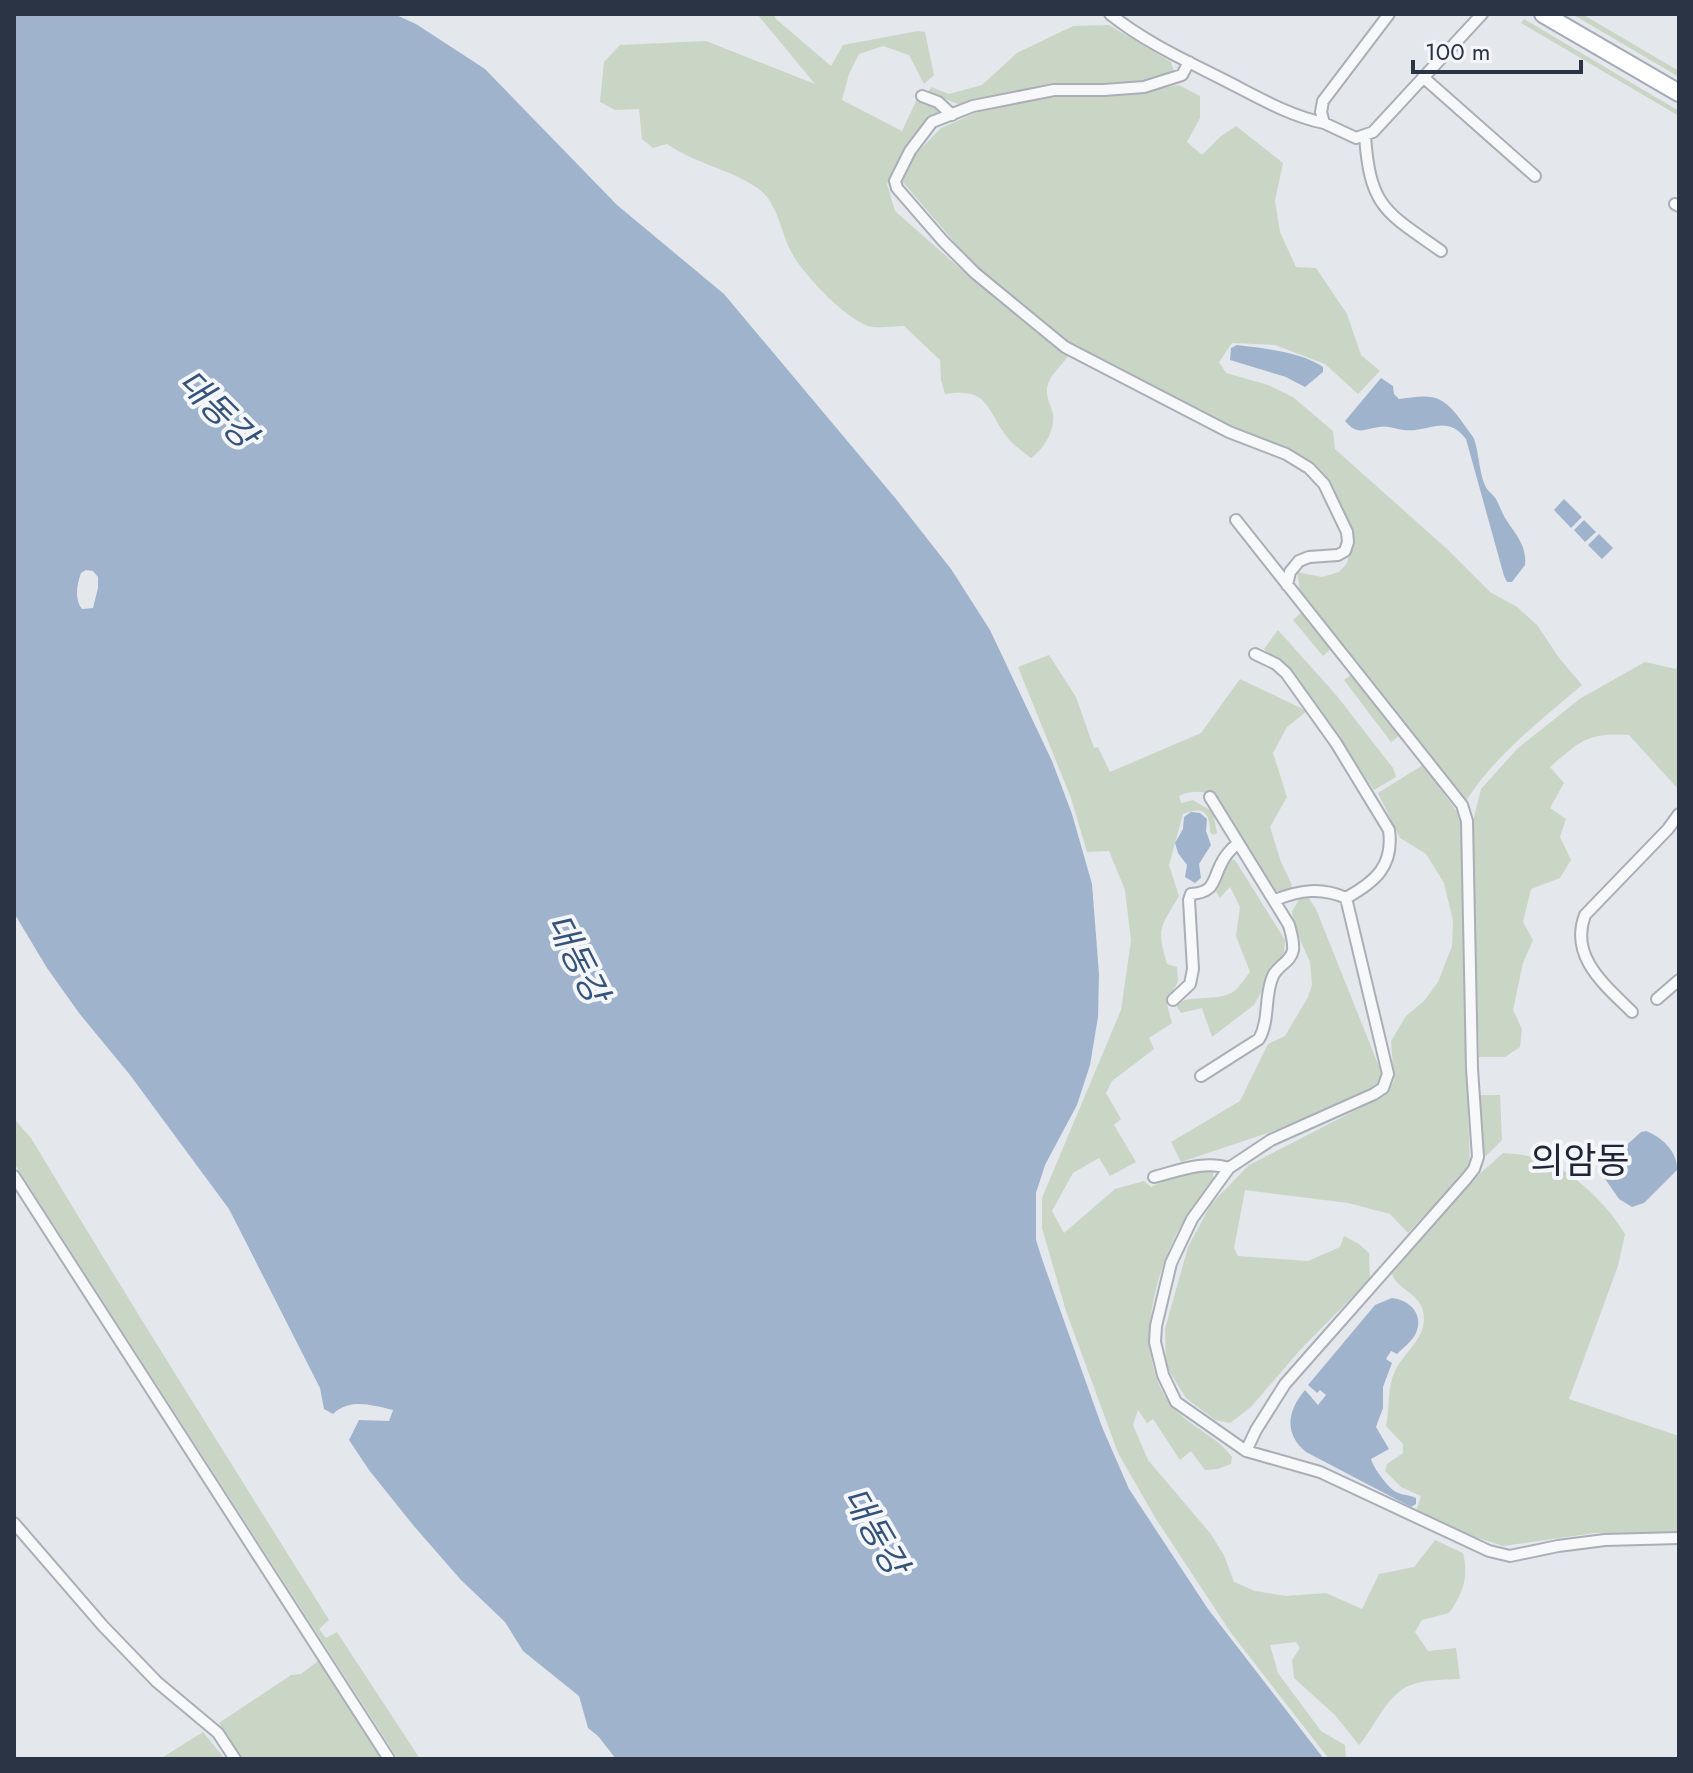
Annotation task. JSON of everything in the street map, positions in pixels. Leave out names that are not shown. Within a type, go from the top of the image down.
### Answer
[{"type":"main road","points":[[1543,14],[1679,93]]},
{"type":"street","points":[[1110,14],[1134,33],[1288,112],[1324,123],[1356,138],[1373,132],[1482,14]]},
{"type":"street","points":[[1324,123],[1321,112],[1323,101],[1389,14]]},
{"type":"street","points":[[1189,62],[1182,75],[1144,87],[1054,90],[973,106],[932,122],[910,151],[895,181],[897,188],[975,273],[1065,347],[1229,432],[1286,454],[1309,468],[1324,484],[1347,532],[1348,542],[1345,551],[1338,555],[1309,557],[1299,561],[1290,572],[1287,585]]},
{"type":"street","points":[[1423,77],[1535,176]]},
{"type":"street","points":[[922,96],[938,102],[952,115]]},
{"type":"street","points":[[1365,136],[1371,184],[1377,198],[1394,218],[1441,251]]},
{"type":"street","points":[[1236,520],[1462,805],[1467,821],[1472,1069],[1478,1157],[1466,1179],[1285,1384],[1246,1451]]},
{"type":"street","points":[[1255,654],[1276,664],[1286,673],[1336,743],[1389,830],[1384,867],[1377,879],[1346,898],[1323,891],[1298,891],[1275,900]]},
{"type":"street","points":[[1201,1076],[1261,1035],[1272,979],[1280,966],[1291,957],[1293,948],[1289,925],[1210,797]]},
{"type":"street","points":[[1632,1012],[1593,973],[1581,947],[1580,928],[1585,915],[1679,814]]},
{"type":"street","points":[[1173,1000],[1190,984],[1193,969],[1191,894],[1204,893],[1212,886],[1226,854],[1238,843]]},
{"type":"street","points":[[1346,898],[1388,1074],[1387,1082],[1374,1094],[1271,1140],[1229,1168],[1192,1219],[1178,1245],[1159,1305],[1155,1342],[1163,1375],[1176,1402],[1246,1451],[1320,1472],[1489,1551],[1510,1556],[1605,1540],[1679,1538]]},
{"type":"street","points":[[1657,999],[1679,980]]},
{"type":"street","points":[[1154,1177],[1200,1165],[1229,1168]]},
{"type":"street","points":[[14,1176],[389,1759]]},
{"type":"street","points":[[14,1523],[103,1626],[157,1682],[218,1733],[235,1759]]},
{"type":"green space","points":[[757,14],[774,14],[831,66],[843,45],[925,32],[934,75],[924,84],[909,55],[883,46],[859,54],[849,74],[842,100],[902,131],[917,99],[929,103],[942,114],[905,151],[887,184],[895,211],[971,278],[1068,356],[1048,383],[1053,420],[1044,445],[1031,458],[1009,440],[985,402],[970,394],[945,394],[940,360],[904,326],[873,327],[863,324],[828,297],[793,255],[776,212],[760,190],[667,144],[653,148],[642,139],[639,109],[615,110],[600,102],[604,62],[620,45],[706,41],[815,84]]},
{"type":"green space","points":[[1572,14],[1582,14],[1679,71],[1679,77]]},
{"type":"green space","points":[[1524,19],[1679,111],[1679,116],[1521,23]]},
{"type":"green space","points":[[1109,25],[1171,62],[1175,74],[1144,84],[958,104],[928,92],[931,87],[949,94],[982,85],[1017,53],[1073,26]]},
{"type":"green space","points":[[1179,85],[1200,96],[1200,118],[1187,142],[1202,155],[1236,126],[1283,163],[1275,201],[1280,232],[1296,267],[1316,268],[1347,314],[1361,355],[1380,371],[1358,394],[1325,364],[1275,345],[1232,343],[1219,362],[1226,373],[1268,385],[1293,397],[1333,431],[1335,449],[1447,549],[1490,592],[1517,607],[1537,625],[1582,685],[1505,753],[1466,801],[1300,590],[1297,572],[1322,577],[1339,572],[1347,563],[1352,546],[1351,526],[1324,477],[1305,458],[1230,428],[1067,342],[974,265],[902,181],[910,160],[941,128],[980,111],[1054,96],[1112,96]]},
{"type":"green space","points":[[1302,612],[1332,648],[1323,656],[1293,620]]},
{"type":"green space","points":[[1278,630],[1337,696],[1393,768],[1396,777],[1374,790],[1310,698],[1264,649]]},
{"type":"green space","points":[[1049,655],[1076,697],[1094,748],[1098,747],[1110,772],[1201,733],[1240,679],[1307,711],[1287,727],[1273,753],[1287,797],[1270,827],[1292,885],[1289,892],[1273,891],[1214,795],[1197,792],[1179,796],[1181,803],[1193,800],[1213,812],[1217,833],[1213,835],[1210,832],[1204,812],[1195,810],[1183,814],[1169,865],[1179,896],[1164,921],[1161,934],[1167,964],[1177,967],[1178,981],[1167,1004],[1172,1023],[1149,1038],[1154,1049],[1112,1081],[1106,1093],[1121,1119],[1114,1125],[1136,1162],[1110,1176],[1099,1158],[1073,1173],[1052,1211],[1064,1233],[1115,1189],[1144,1181],[1151,1187],[1189,1172],[1213,1172],[1214,1181],[1178,1231],[1169,1251],[1154,1296],[1150,1343],[1160,1387],[1172,1406],[1226,1450],[1232,1457],[1231,1464],[1205,1470],[1191,1451],[1180,1460],[1153,1419],[1147,1423],[1138,1410],[1133,1425],[1148,1460],[1210,1533],[1224,1555],[1234,1582],[1255,1591],[1286,1596],[1326,1593],[1362,1609],[1379,1574],[1414,1567],[1435,1540],[1463,1553],[1465,1577],[1454,1606],[1449,1613],[1422,1620],[1415,1632],[1428,1651],[1456,1648],[1460,1679],[1423,1682],[1403,1689],[1390,1700],[1359,1745],[1335,1715],[1294,1678],[1292,1660],[1300,1648],[1296,1642],[1270,1645],[1278,1673],[1321,1731],[1345,1745],[1346,1759],[1329,1759],[1231,1633],[1156,1519],[1118,1453],[1066,1311],[1042,1228],[1042,1198],[1121,1010],[1131,941],[1125,890],[1109,851],[1087,852],[1071,798],[1018,667]]},
{"type":"green space","points":[[1645,662],[1676,669],[1679,662],[1679,790],[1629,735],[1604,735],[1585,740],[1550,767],[1564,783],[1550,808],[1566,819],[1560,837],[1571,860],[1560,878],[1531,889],[1523,922],[1533,940],[1523,963],[1513,1010],[1522,1029],[1520,1047],[1505,1057],[1479,1057],[1472,825],[1481,789],[1518,748],[1581,698]]},
{"type":"green space","points":[[1352,674],[1399,736],[1391,742],[1344,680]]},
{"type":"green space","points":[[1423,765],[1463,820],[1470,1166],[1408,1233],[1390,1214],[1348,1203],[1245,1190],[1234,1248],[1238,1256],[1308,1261],[1340,1247],[1344,1236],[1369,1253],[1370,1279],[1300,1350],[1251,1407],[1230,1423],[1215,1420],[1186,1398],[1166,1366],[1165,1329],[1188,1247],[1211,1204],[1249,1165],[1385,1095],[1394,1081],[1391,1041],[1406,1016],[1424,1001],[1438,982],[1452,946],[1453,921],[1444,883],[1426,854],[1400,838],[1378,793]]},
{"type":"green space","points":[[1229,859],[1235,860],[1285,940],[1284,952],[1254,1005],[1212,1037],[1202,1008],[1181,1013],[1175,1004],[1226,995],[1235,990],[1250,972],[1236,936],[1240,907],[1230,887],[1220,898],[1215,890],[1222,868]]},
{"type":"green space","points":[[1308,897],[1316,909],[1382,1074],[1379,1084],[1371,1091],[1285,1127],[1181,1162],[1171,1142],[1240,1101],[1268,1044],[1285,1036],[1308,997],[1312,985],[1310,962],[1294,926],[1292,911],[1300,898]]},
{"type":"green space","points":[[1477,1095],[1500,1095],[1502,1140],[1486,1156],[1482,1154]]},
{"type":"green space","points":[[14,1119],[31,1138],[329,1620],[319,1629],[326,1638],[337,1632],[420,1759],[398,1759],[14,1163]]},
{"type":"green space","points":[[1503,1153],[1543,1160],[1571,1175],[1607,1209],[1625,1234],[1618,1266],[1569,1399],[1679,1436],[1679,1533],[1595,1533],[1503,1546],[1460,1532],[1416,1511],[1421,1496],[1401,1487],[1385,1471],[1387,1464],[1403,1453],[1403,1444],[1386,1426],[1392,1377],[1419,1336],[1424,1320],[1421,1305],[1392,1274],[1464,1188]]},
{"type":"green space","points":[[318,1661],[382,1759],[242,1759],[219,1723],[291,1675],[301,1674]]},
{"type":"green space","points":[[203,1732],[225,1759],[160,1759]]},
{"type":"water","name":"대동강","points":[[14,14],[394,14],[416,24],[485,69],[617,205],[724,294],[896,499],[951,569],[990,630],[1052,761],[1072,814],[1092,884],[1099,974],[1098,1017],[1090,1065],[1077,1105],[1045,1165],[1036,1193],[1036,1240],[1102,1427],[1129,1489],[1208,1609],[1324,1759],[616,1759],[588,1728],[579,1696],[523,1651],[505,1622],[461,1580],[413,1525],[349,1440],[359,1420],[389,1421],[393,1410],[361,1404],[346,1406],[333,1414],[324,1409],[320,1388],[229,1209],[130,1075],[79,1013],[14,913]],"holes":[[[93,571],[98,577],[93,608],[82,609],[77,596],[81,573]]]},
{"type":"water","points":[[1237,345],[1304,358],[1323,367],[1323,372],[1305,387],[1286,377],[1230,360],[1231,348]]},
{"type":"water","points":[[1381,378],[1393,386],[1394,394],[1399,399],[1427,397],[1447,404],[1473,437],[1486,487],[1496,499],[1524,552],[1525,565],[1512,582],[1507,582],[1504,576],[1466,439],[1459,431],[1444,426],[1404,430],[1385,426],[1361,430],[1354,429],[1345,421]]},
{"type":"water","points":[[1564,499],[1582,517],[1571,528],[1554,510]]},
{"type":"water","points":[[1584,520],[1596,532],[1585,542],[1574,530]]},
{"type":"water","points":[[1599,534],[1613,548],[1602,559],[1588,545]]},
{"type":"water","points":[[1191,812],[1200,813],[1207,819],[1206,831],[1211,845],[1199,864],[1201,878],[1195,883],[1185,877],[1187,865],[1175,843],[1183,829],[1184,817]]},
{"type":"water","points":[[1646,1131],[1668,1146],[1675,1157],[1677,1170],[1644,1203],[1632,1207],[1619,1199],[1601,1173],[1608,1162]]},
{"type":"water","points":[[1392,1298],[1405,1302],[1414,1310],[1418,1328],[1407,1345],[1397,1354],[1391,1351],[1386,1359],[1392,1363],[1383,1387],[1383,1408],[1376,1427],[1389,1449],[1371,1459],[1393,1490],[1416,1498],[1416,1504],[1411,1507],[1306,1452],[1294,1437],[1290,1421],[1295,1405],[1305,1390],[1318,1405],[1326,1395],[1320,1390],[1317,1393],[1308,1385],[1375,1305]]},
{"type":"district","name":"의암동","points":[[1580,1160]]}]
